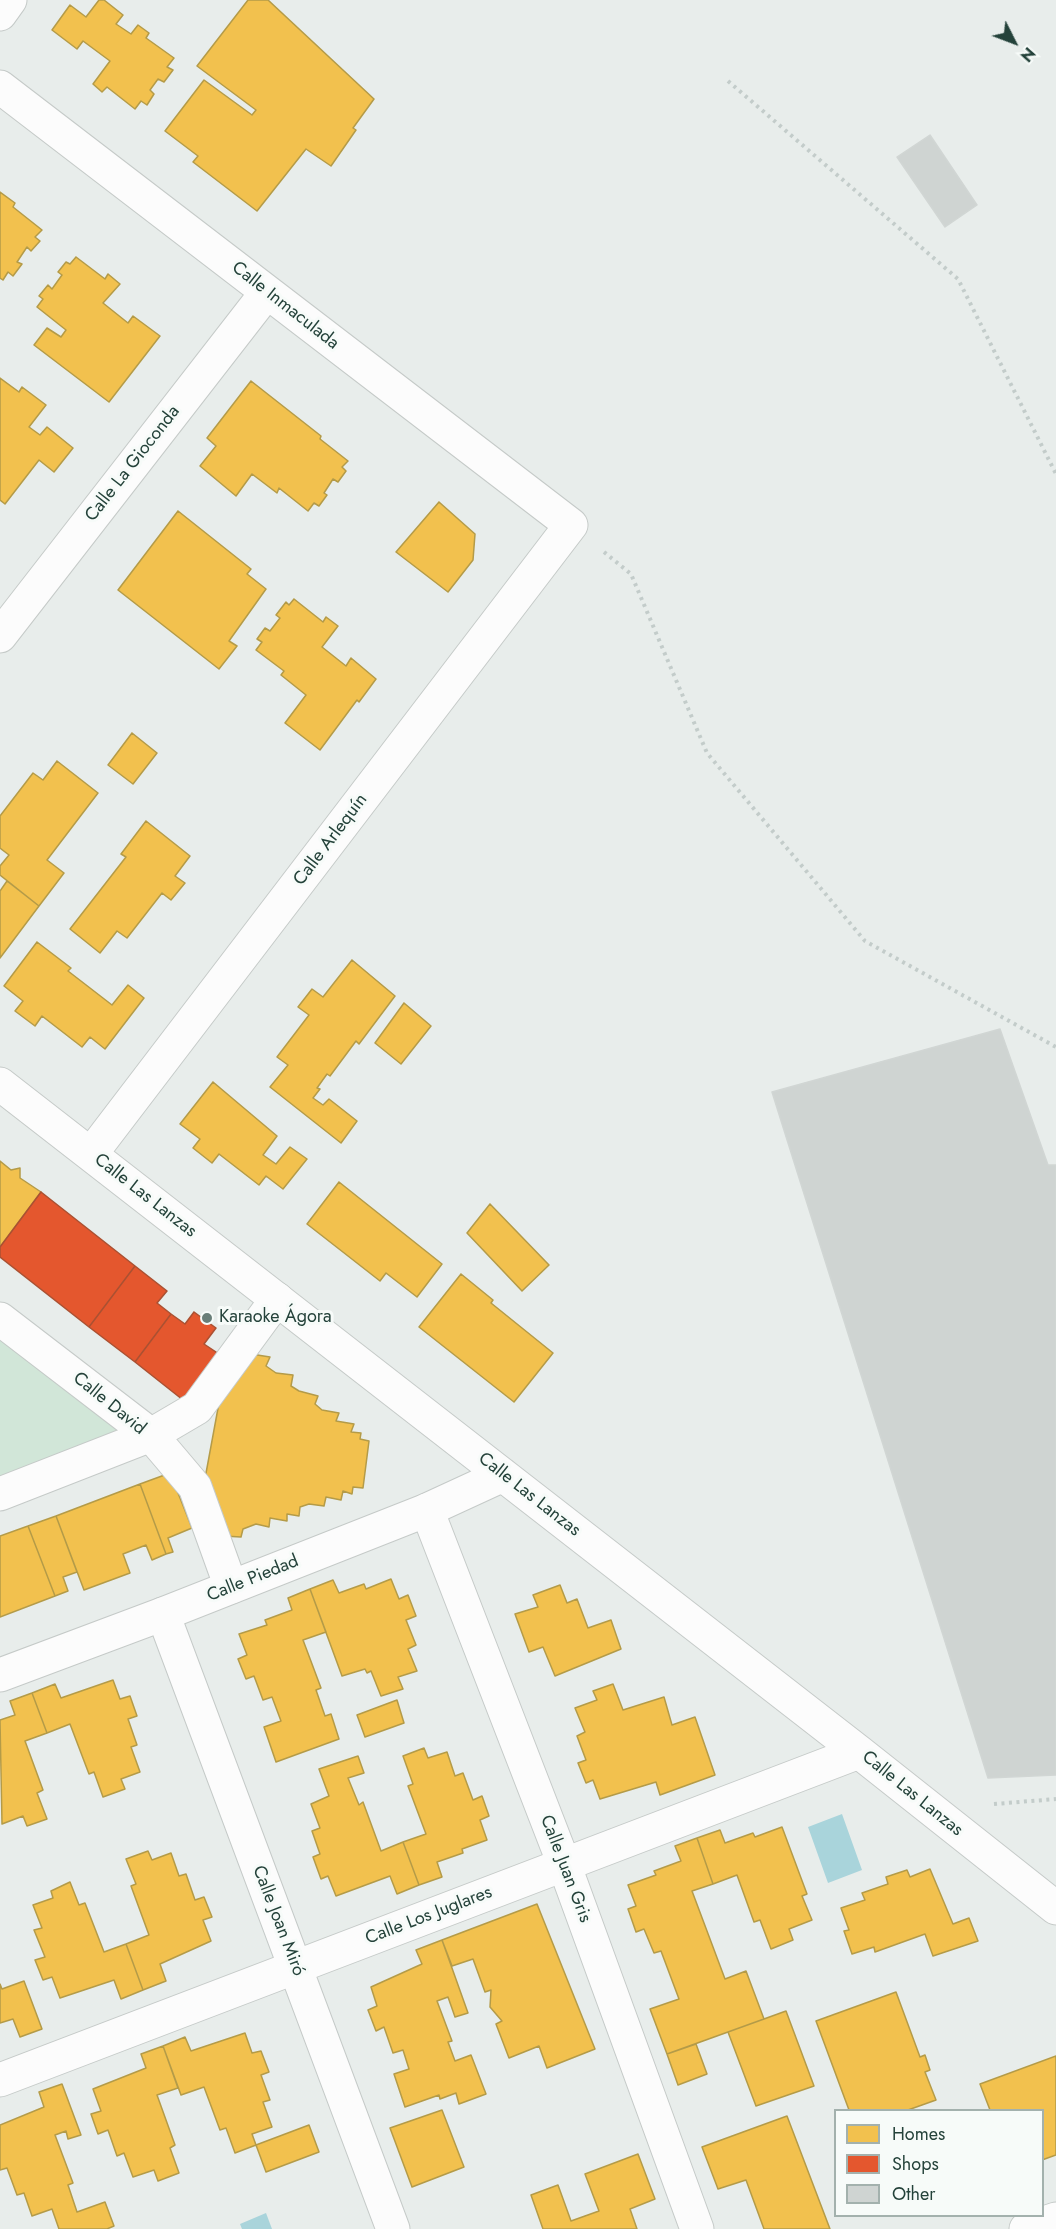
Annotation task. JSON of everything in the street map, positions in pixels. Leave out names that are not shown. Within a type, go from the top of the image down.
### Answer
[{"type":"street","points":[[0,14],[10,0]]},
{"type":"street","name":"Calle Inmaculada","points":[[0,87],[571,525]]},
{"type":"street","name":"Calle La Gioconda","points":[[0,636],[267,292]]},
{"type":"street","name":"Calle Arlequín","points":[[91,1154],[571,525]]},
{"type":"street","name":"Calle Las Lanzas","points":[[0,1084],[1056,1908]]},
{"type":"street","points":[[231,1587],[195,1487],[151,1435],[197,1408],[277,1299]]},
{"type":"street","name":"Calle David","points":[[0,1319],[151,1435]]},
{"type":"street","name":"Calle David","points":[[0,1494],[151,1435]]},
{"type":"street","name":"Calle Piedad","points":[[0,1674],[163,1614],[427,1510],[503,1475]]},
{"type":"street","name":"Calle Juan Gris","points":[[427,1510],[564,1864],[697,2229]]},
{"type":"street","name":"Calle Joan Miró","points":[[163,1614],[393,2229]]},
{"type":"street","name":"Calle Los Juglares","points":[[0,2080],[859,1752]]},
{"type":"street","points":[[1026,2229],[1056,2219]]},
{"type":"path","points":[[728,81],[958,279],[1056,474]]},
{"type":"path","points":[[571,525],[631,574],[707,753],[865,941],[1056,1047]]},
{"type":"path","points":[[963,1835],[986,1805],[1056,1799]]},
{"type":"green space","points":[[0,1319],[151,1435],[0,1494]]},
{"type":"water","points":[[842,1814],[862,1870],[828,1883],[808,1827]]},
{"type":"water","points":[[266,2213],[272,2229],[242,2229],[240,2224]]},
{"type":"building: Homes","points":[[99,0],[104,0],[123,15],[116,24],[131,34],[138,25],[149,33],[146,38],[174,58],[167,67],[173,70],[164,82],[158,79],[150,90],[154,94],[147,105],[141,101],[135,109],[107,87],[102,92],[93,84],[110,61],[83,41],[77,49],[52,30],[70,5],[86,17]]},
{"type":"building: Homes","points":[[248,0],[268,0],[374,99],[353,128],[356,130],[331,166],[306,149],[257,211],[193,162],[198,156],[165,131],[204,80],[252,115],[256,110],[197,66]]},
{"type":"building: Homes","points":[[0,192],[15,203],[13,207],[42,230],[35,237],[40,241],[31,251],[27,247],[17,262],[22,264],[13,276],[8,272],[3,280],[0,278]]},
{"type":"building: Homes","points":[[76,257],[105,279],[108,274],[120,284],[103,303],[128,323],[133,316],[160,336],[109,402],[34,345],[47,328],[61,337],[66,330],[37,307],[43,299],[39,296],[48,285],[52,289],[62,275],[58,272],[66,262],[70,264]]},
{"type":"building: Homes","points":[[0,378],[19,392],[22,387],[46,405],[29,427],[40,435],[47,427],[73,448],[54,472],[39,460],[5,504],[0,500]]},
{"type":"building: Homes","points":[[251,381],[321,436],[320,439],[348,461],[342,467],[346,471],[338,482],[333,479],[324,493],[327,495],[319,506],[314,503],[308,511],[279,488],[277,493],[252,474],[236,496],[200,466],[216,446],[207,438]]},
{"type":"building: Homes","points":[[439,502],[475,534],[473,560],[448,592],[396,552]]},
{"type":"building: Homes","points":[[178,511],[251,569],[247,574],[266,589],[229,641],[237,646],[219,669],[118,590]]},
{"type":"building: Homes","points":[[294,599],[323,622],[326,617],[338,626],[322,647],[346,666],[351,658],[376,679],[359,702],[357,700],[320,750],[285,723],[306,695],[281,675],[284,671],[256,650],[262,642],[257,639],[265,628],[270,631],[280,618],[276,615],[286,602],[289,605]]},
{"type":"building: Homes","points":[[132,733],[157,753],[133,784],[108,765]]},
{"type":"building: Homes","points":[[57,761],[98,793],[47,860],[64,873],[39,906],[0,875],[0,866],[9,855],[0,848],[0,816],[33,773],[43,780]]},
{"type":"building: Homes","points":[[146,821],[190,856],[175,876],[185,883],[171,900],[162,893],[127,938],[117,931],[100,953],[70,929],[126,857],[121,854]]},
{"type":"building: Homes","points":[[7,881],[39,906],[0,958],[0,891]]},
{"type":"building: Homes","points":[[37,942],[71,968],[68,971],[112,1005],[128,985],[144,998],[105,1049],[90,1037],[82,1047],[42,1016],[35,1026],[15,1011],[23,1001],[4,986]]},
{"type":"building: Homes","points":[[352,960],[395,996],[359,1044],[356,1041],[330,1076],[327,1074],[313,1098],[323,1105],[329,1099],[357,1121],[341,1143],[270,1087],[288,1065],[277,1057],[309,1015],[298,1007],[312,989],[323,997]]},
{"type":"building: Homes","points":[[404,1003],[431,1026],[401,1064],[375,1043]]},
{"type":"building: Homes","points":[[213,1082],[277,1136],[263,1155],[276,1164],[290,1147],[307,1159],[283,1189],[266,1176],[259,1185],[219,1154],[212,1163],[193,1148],[200,1139],[180,1124]]},
{"type":"building: Homes","points":[[0,1161],[11,1170],[20,1168],[20,1178],[41,1192],[0,1247]]},
{"type":"building: Homes","points":[[339,1182],[442,1264],[417,1297],[386,1273],[380,1281],[307,1224]]},
{"type":"building: Homes","points":[[490,1204],[549,1265],[522,1291],[467,1233]]},
{"type":"building: Homes","points":[[461,1274],[493,1300],[491,1303],[553,1353],[514,1402],[419,1327]]},
{"type":"building: Homes","points":[[251,1354],[270,1357],[266,1366],[276,1373],[293,1375],[291,1386],[299,1391],[318,1396],[315,1404],[322,1410],[339,1413],[336,1421],[354,1424],[351,1432],[361,1433],[360,1439],[369,1441],[363,1488],[353,1487],[352,1494],[343,1491],[341,1500],[326,1497],[324,1506],[309,1504],[300,1507],[299,1516],[287,1514],[287,1521],[270,1518],[269,1527],[256,1524],[243,1529],[241,1537],[223,1536],[204,1484],[221,1392]]},
{"type":"building: Homes","points":[[170,1473],[192,1528],[168,1538],[173,1552],[166,1554],[140,1484]]},
{"type":"building: Homes","points":[[140,1484],[166,1554],[152,1560],[146,1545],[123,1554],[130,1573],[84,1590],[56,1516]]},
{"type":"building: Homes","points":[[56,1516],[77,1572],[63,1577],[68,1591],[55,1596],[28,1526]]},
{"type":"building: Homes","points":[[28,1526],[55,1596],[0,1617],[0,1536]]},
{"type":"building: Homes","points":[[391,1579],[399,1599],[408,1595],[416,1616],[406,1620],[416,1645],[408,1649],[417,1671],[398,1677],[403,1689],[381,1696],[371,1671],[367,1673],[365,1669],[342,1676],[310,1589],[333,1580],[339,1593],[364,1584],[366,1589]]},
{"type":"building: Homes","points":[[560,1585],[567,1603],[577,1599],[588,1628],[611,1620],[621,1649],[555,1676],[543,1647],[529,1652],[515,1614],[538,1607],[533,1595]]},
{"type":"building: Homes","points":[[310,1589],[326,1632],[303,1640],[321,1688],[316,1690],[325,1716],[331,1714],[339,1739],[276,1762],[264,1727],[281,1721],[272,1697],[263,1700],[254,1676],[246,1679],[238,1659],[247,1655],[239,1634],[267,1625],[265,1620],[292,1610],[288,1598]]},
{"type":"building: Homes","points":[[113,1680],[120,1699],[130,1696],[137,1716],[128,1719],[137,1745],[131,1747],[140,1772],[121,1779],[125,1789],[103,1797],[94,1772],[89,1774],[70,1724],[47,1733],[32,1693],[55,1684],[61,1698]]},
{"type":"building: Homes","points":[[613,1684],[623,1710],[664,1697],[672,1725],[695,1717],[715,1775],[660,1795],[656,1782],[600,1799],[593,1780],[586,1783],[578,1763],[586,1760],[577,1736],[585,1732],[575,1708],[597,1700],[593,1691]]},
{"type":"building: Homes","points":[[32,1693],[47,1733],[25,1741],[43,1790],[37,1793],[47,1819],[27,1826],[23,1816],[2,1824],[0,1720],[15,1715],[10,1701]]},
{"type":"building: Homes","points":[[397,1700],[404,1723],[365,1737],[357,1715]]},
{"type":"building: Homes","points":[[424,1748],[428,1758],[447,1752],[455,1776],[463,1773],[473,1800],[482,1796],[489,1816],[480,1820],[487,1840],[462,1849],[463,1853],[437,1862],[442,1877],[419,1885],[403,1842],[426,1834],[408,1786],[413,1784],[403,1756]]},
{"type":"building: Homes","points":[[358,1756],[364,1773],[348,1778],[359,1805],[363,1802],[381,1851],[403,1842],[419,1885],[397,1894],[390,1876],[336,1896],[328,1876],[321,1879],[313,1857],[320,1854],[312,1831],[320,1828],[311,1804],[329,1796],[319,1769]]},
{"type":"building: Homes","points":[[782,1827],[807,1894],[802,1896],[812,1920],[789,1929],[793,1940],[771,1949],[760,1920],[754,1922],[737,1875],[713,1884],[697,1838],[720,1830],[725,1843],[753,1833],[755,1837]]},
{"type":"building: Homes","points":[[697,1838],[713,1884],[692,1891],[725,1979],[746,1971],[764,2019],[667,2054],[650,2009],[679,1999],[661,1951],[654,1953],[644,1929],[636,1932],[628,1909],[636,1906],[628,1885],[656,1875],[654,1871],[681,1861],[675,1846]]},
{"type":"building: Homes","points":[[148,1851],[152,1860],[171,1853],[179,1876],[186,1874],[195,1900],[204,1897],[212,1917],[203,1920],[211,1941],[160,1964],[166,1981],[143,1990],[126,1944],[149,1935],[131,1886],[136,1884],[126,1859]]},
{"type":"building: Homes","points":[[930,1869],[953,1924],[969,1918],[978,1941],[933,1956],[925,1934],[875,1952],[874,1947],[852,1954],[844,1931],[849,1930],[841,1908],[865,1900],[862,1893],[888,1884],[886,1877],[907,1870],[910,1877]]},
{"type":"building: Homes","points":[[70,1882],[79,1905],[85,1903],[104,1952],[126,1944],[143,1990],[121,1999],[114,1980],[60,1998],[52,1977],[43,1980],[35,1960],[45,1957],[34,1930],[42,1928],[33,1905],[53,1898],[51,1891]]},
{"type":"building: Homes","points":[[537,1904],[595,2049],[547,2068],[539,2046],[509,2058],[496,2024],[502,2021],[490,2007],[491,1990],[485,1992],[473,1959],[452,1966],[442,1940]]},
{"type":"building: Homes","points":[[442,1940],[468,2013],[455,2017],[448,1997],[437,2001],[452,2041],[448,2042],[455,2061],[471,2055],[486,2094],[459,2104],[456,2093],[440,2099],[439,2095],[405,2107],[394,2074],[409,2069],[403,2050],[393,2053],[384,2027],[376,2031],[368,2010],[377,2006],[371,1987],[422,1964],[416,1950]]},
{"type":"building: Homes","points":[[24,1981],[42,2029],[20,2037],[13,2019],[0,2023],[0,1984],[2,1989]]},
{"type":"building: Homes","points":[[896,1992],[920,2057],[925,2055],[930,2070],[925,2072],[936,2100],[911,2109],[849,2109],[816,2021]]},
{"type":"building: Homes","points":[[786,2011],[814,2086],[756,2106],[728,2032]]},
{"type":"building: Homes","points":[[245,2033],[252,2053],[261,2051],[269,2072],[261,2075],[270,2100],[263,2102],[272,2127],[252,2134],[256,2145],[235,2153],[226,2128],[220,2130],[204,2087],[181,2095],[163,2046],[185,2037],[191,2051]]},
{"type":"building: Homes","points":[[696,2044],[707,2074],[678,2085],[667,2054]]},
{"type":"building: Homes","points":[[163,2046],[178,2088],[157,2095],[175,2145],[170,2148],[179,2173],[158,2181],[154,2170],[133,2177],[124,2153],[117,2156],[108,2130],[98,2134],[91,2114],[101,2111],[93,2089],[146,2068],[141,2054]]},
{"type":"building: Homes","points":[[1056,2056],[1056,2155],[1044,2159],[1044,2109],[990,2109],[980,2084]]},
{"type":"building: Homes","points":[[62,2084],[81,2135],[68,2139],[66,2131],[55,2135],[73,2183],[68,2185],[77,2212],[105,2202],[114,2226],[107,2229],[59,2229],[52,2209],[32,2216],[24,2193],[17,2195],[7,2168],[0,2170],[0,2125],[44,2107],[39,2092]]},
{"type":"building: Homes","points":[[442,2110],[464,2167],[412,2187],[390,2128]]},
{"type":"building: Homes","points":[[787,2116],[830,2229],[764,2229],[746,2180],[718,2189],[702,2147]]},
{"type":"building: Homes","points":[[309,2125],[319,2152],[266,2172],[256,2145]]},
{"type":"building: Homes","points":[[638,2154],[655,2199],[630,2209],[637,2229],[543,2229],[531,2195],[558,2185],[571,2221],[599,2211],[585,2174]]},
{"type":"building: Shops","points":[[41,1192],[135,1266],[89,1327],[0,1257],[0,1247]]},
{"type":"building: Shops","points":[[135,1266],[167,1291],[157,1303],[171,1314],[135,1362],[89,1327]]},
{"type":"building: Shops","points":[[194,1312],[216,1328],[204,1344],[219,1354],[183,1400],[135,1362],[171,1314],[185,1324]]},
{"type":"building: Other","points":[[930,135],[977,205],[945,227],[897,157]]},
{"type":"building: Other","points":[[1000,1029],[1048,1165],[1056,1165],[1056,1775],[988,1778],[772,1092]]},
{"type":"place","name":"Karaoke Ágora","points":[[207,1318]]}]
